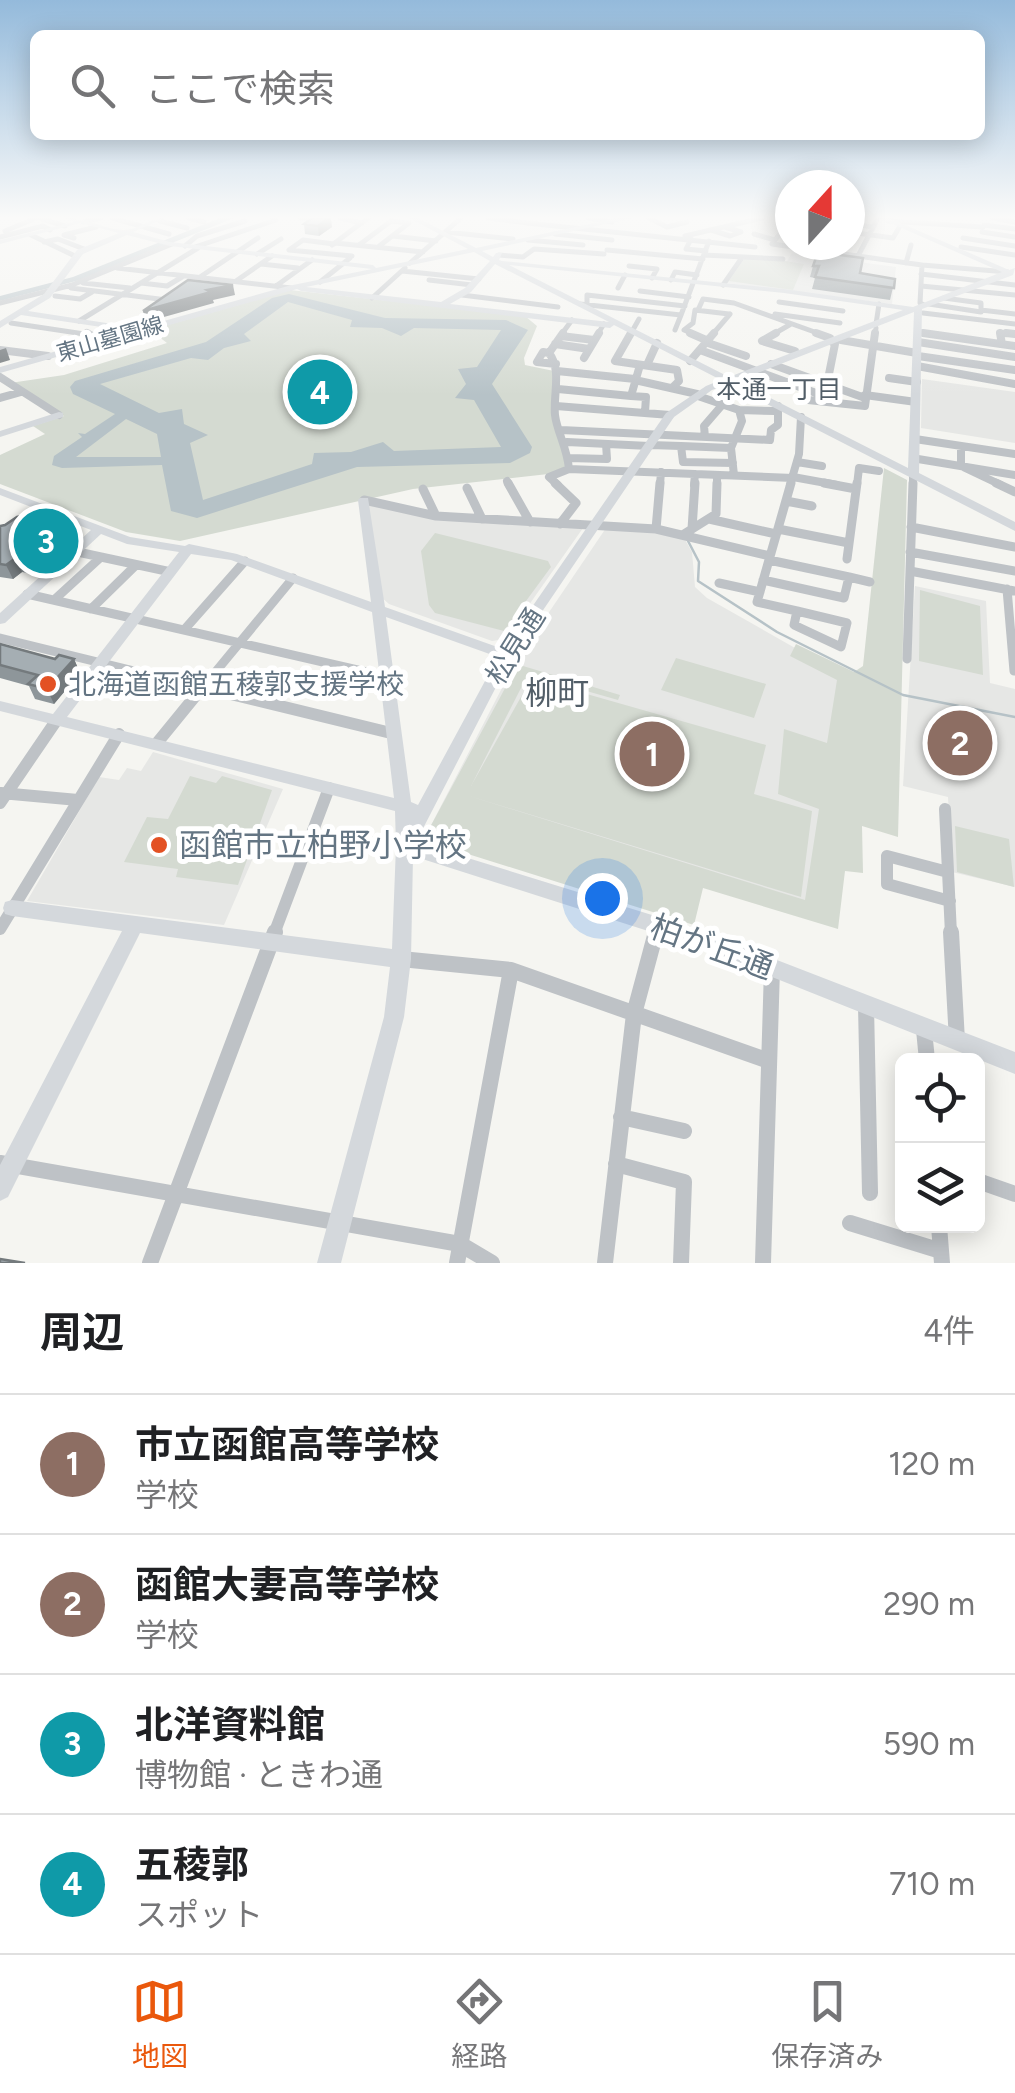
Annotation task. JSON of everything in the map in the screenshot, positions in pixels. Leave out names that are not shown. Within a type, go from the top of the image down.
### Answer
[{"type":"street","points":[[52,293],[60,277]]},
{"type":"street","points":[[0,326],[52,293],[92,277]]},
{"type":"street","points":[[79,321],[150,277]]},
{"type":"street","points":[[140,283],[167,286],[182,277]]},
{"type":"street","points":[[190,277],[618,324]]},
{"type":"street","points":[[235,282],[242,277]]},
{"type":"street","points":[[276,286],[289,277]]},
{"type":"street","points":[[320,282],[326,277]]},
{"type":"street","name":"東山墓園線","points":[[1,379],[48,356],[133,329],[343,277]]},
{"type":"street","points":[[372,298],[394,277]]},
{"type":"street","points":[[459,277],[478,280]]},
{"type":"street","points":[[459,277],[478,280]]},
{"type":"street","points":[[442,304],[462,294],[481,277]]},
{"type":"street","points":[[533,277],[776,409],[798,416],[1015,527]]},
{"type":"street","points":[[618,288],[624,277]]},
{"type":"street","points":[[647,277],[695,279],[879,304],[1015,314]]},
{"type":"street","points":[[713,300],[728,277]]},
{"type":"street","points":[[921,277],[920,303],[926,308],[998,328]]},
{"type":"street","points":[[945,277],[985,282]]},
{"type":"street","name":"松見通","points":[[329,1263],[394,1018],[401,959],[405,846],[506,655],[670,416],[696,394],[837,336],[926,308],[997,277]]},
{"type":"street","points":[[184,288],[199,278]]},
{"type":"street","points":[[675,330],[695,279]]},
{"type":"street","points":[[83,282],[131,288]]},
{"type":"street","points":[[690,361],[735,304],[736,293],[723,285]]},
{"type":"street","points":[[921,286],[1015,295]]},
{"type":"street","points":[[22,313],[133,329],[168,299],[65,287]]},
{"type":"street","points":[[3,311],[21,298],[52,293],[80,299],[94,291]]},
{"type":"street","points":[[640,291],[688,297]]},
{"type":"street","points":[[773,315],[784,291]]},
{"type":"street","points":[[462,294],[558,307]]},
{"type":"street","points":[[584,304],[587,295],[685,306]]},
{"type":"street","points":[[746,356],[684,330],[704,299],[735,304],[871,347],[1015,357]]},
{"type":"street","points":[[757,602],[797,462],[798,416],[812,397],[829,385],[846,299]]},
{"type":"street","points":[[778,302],[843,311]]},
{"type":"street","points":[[584,304],[682,315]]},
{"type":"street","points":[[700,350],[812,397],[865,406],[879,304]]},
{"type":"street","points":[[907,659],[919,310],[981,304],[981,310]]},
{"type":"street","points":[[926,308],[1015,324]]},
{"type":"street","points":[[698,310],[729,314]]},
{"type":"street","points":[[3,311],[86,332],[101,341]]},
{"type":"street","points":[[773,315],[837,336]]},
{"type":"street","points":[[639,319],[616,361],[678,370],[679,381],[673,388]]},
{"type":"street","points":[[549,353],[572,320]]},
{"type":"street","points":[[584,358],[604,324]]},
{"type":"street","points":[[791,324],[762,341],[795,351]]},
{"type":"street","points":[[550,332],[594,340]]},
{"type":"street","points":[[1006,380],[1000,332],[1015,334]]},
{"type":"street","points":[[630,396],[656,343]]},
{"type":"street","points":[[555,344],[589,349]]},
{"type":"street","points":[[918,350],[1015,346]]},
{"type":"street","points":[[0,350],[48,356]]},
{"type":"street","points":[[918,350],[1015,370]]},
{"type":"street","points":[[918,350],[1015,384]]},
{"type":"street","points":[[549,353],[543,352],[537,362],[673,388],[739,410],[776,409]]},
{"type":"street","points":[[549,353],[557,368],[556,406],[568,442],[569,469]]},
{"type":"street","points":[[772,364],[865,396],[916,402]]},
{"type":"street","points":[[889,378],[917,382]]},
{"type":"street","points":[[1,379],[59,415]]},
{"type":"street","points":[[558,389],[646,397],[644,412]]},
{"type":"street","points":[[0,398],[21,392]]},
{"type":"street","points":[[705,437],[704,426],[723,404]]},
{"type":"street","points":[[556,406],[670,416]]},
{"type":"street","points":[[561,430],[682,446],[770,440],[770,430],[778,426],[776,409]]},
{"type":"street","points":[[739,410],[742,421],[733,443],[732,463],[739,489]]},
{"type":"street","points":[[0,434],[59,415]]},
{"type":"street","points":[[568,442],[606,444],[705,437],[733,443]]},
{"type":"street","points":[[915,438],[1015,454]]},
{"type":"street","points":[[568,458],[607,459],[606,444]]},
{"type":"street","points":[[682,446],[683,462],[732,463]]},
{"type":"street","points":[[961,446],[961,466]]},
{"type":"street","points":[[918,459],[1015,474]]},
{"type":"street","points":[[797,462],[822,466]]},
{"type":"street","points":[[961,466],[1015,492]]},
{"type":"street","points":[[848,559],[859,468],[880,471]]},
{"type":"street","points":[[560,524],[576,503],[549,476],[569,469],[793,477],[856,489]]},
{"type":"street","points":[[656,529],[662,472]]},
{"type":"street","points":[[688,531],[695,474]]},
{"type":"street","points":[[688,531],[716,514],[717,474]]},
{"type":"street","points":[[508,481],[530,522]]},
{"type":"street","points":[[468,488],[482,519]]},
{"type":"street","points":[[423,489],[436,516]]},
{"type":"street","points":[[0,492],[141,544],[190,548],[245,561],[506,655]]},
{"type":"street","points":[[405,846],[395,734],[364,500],[436,516],[688,531],[770,558],[870,582]]},
{"type":"street","points":[[786,501],[812,506]]},
{"type":"street","points":[[709,518],[849,543]]},
{"type":"street","points":[[956,523],[956,536]]},
{"type":"street","points":[[911,527],[1015,547]]},
{"type":"street","points":[[0,620],[98,530]]},
{"type":"street","points":[[2,796],[190,548]]},
{"type":"street","points":[[72,551],[171,572]]},
{"type":"street","points":[[910,552],[1015,571]]},
{"type":"street","points":[[54,600],[100,557]]},
{"type":"street","points":[[184,630],[245,561]]},
{"type":"street","points":[[91,609],[136,565]]},
{"type":"street","points":[[910,571],[1011,590],[1014,671]]},
{"type":"street","points":[[157,744],[293,578]]},
{"type":"street","points":[[764,580],[844,598],[849,578]]},
{"type":"street","points":[[719,583],[757,602],[797,611],[847,623],[842,647],[794,625],[797,611]]},
{"type":"street","points":[[27,594],[388,677]]},
{"type":"street","points":[[0,638],[395,734]]},
{"type":"street","points":[[1,707],[422,812]]},
{"type":"street","points":[[0,928],[119,734]]},
{"type":"street","points":[[150,1263],[329,788]]},
{"type":"street","points":[[2,796],[78,800]]},
{"type":"street","points":[[945,809],[956,1042]]},
{"type":"street","name":"柏が丘通","points":[[405,846],[658,926],[1015,1063]]},
{"type":"street","points":[[948,872],[886,856],[887,884],[950,901]]},
{"type":"street","points":[[12,908],[511,970],[769,1060]]},
{"type":"street","points":[[0,1189],[6,1164],[136,923]]},
{"type":"street","points":[[605,1263],[634,1014],[658,926]]},
{"type":"street","points":[[763,1263],[772,969]]},
{"type":"street","points":[[457,1263],[511,970]]},
{"type":"street","points":[[866,1006],[870,1192]]},
{"type":"street","points":[[924,1030],[926,1053]]},
{"type":"street","points":[[622,1117],[684,1131]]},
{"type":"street","points":[[6,1164],[460,1244],[492,1263]]},
{"type":"street","points":[[616,1164],[684,1182],[681,1263]]},
{"type":"street","points":[[985,1184],[1015,1194]]},
{"type":"street","points":[[850,1224],[942,1257]]},
{"type":"shaded area","points":[[73,277],[88,277],[0,301],[0,296]]},
{"type":"shaded area","points":[[731,277],[895,277],[892,304],[727,283]]},
{"type":"shaded area","points":[[732,277],[799,277],[793,290],[729,281]]},
{"type":"shaded area","points":[[290,290],[525,316],[537,326],[524,358],[525,365],[554,371],[553,420],[565,443],[566,472],[413,489],[180,541],[126,532],[0,484],[0,455],[45,434],[33,426],[64,416],[10,383],[64,375],[167,343],[150,330]]},
{"type":"shaded area","points":[[289,294],[385,318],[506,320],[528,330],[492,384],[532,447],[530,453],[510,463],[357,467],[197,518],[171,511],[162,465],[52,465],[54,456],[82,437],[78,433],[85,434],[115,414],[73,394],[70,387],[75,381],[206,342],[272,298]],"holes":[[[288,302],[352,320],[350,327],[382,328],[401,336],[414,328],[501,330],[477,367],[458,369],[466,384],[455,398],[474,400],[501,447],[394,451],[383,442],[351,452],[314,453],[312,464],[203,500],[190,443],[208,435],[184,424],[182,409],[159,413],[100,384],[191,358],[208,360],[224,348],[251,341],[244,334]],[[126,419],[157,434],[161,457],[76,457]]]},
{"type":"shaded area","points":[[922,379],[1015,392],[1015,443],[921,428]]},
{"type":"shaded area","points":[[884,468],[907,480],[898,837],[862,826],[863,873],[845,871],[838,929],[703,888],[694,925],[433,843],[428,831],[516,668],[523,666],[620,695],[618,700],[541,678],[522,686],[471,786],[526,688],[541,681],[766,745],[754,794],[812,811],[801,897],[466,795],[805,900],[819,809],[778,794],[784,729],[827,743],[837,680],[790,656],[796,644],[854,672],[863,666]]},
{"type":"shaded area","points":[[368,503],[431,518],[583,528],[505,639],[492,641],[389,604],[381,597]]},
{"type":"shaded area","points":[[606,528],[683,536],[692,552],[695,587],[707,598],[848,678],[814,916],[701,883],[428,831],[516,661]]},
{"type":"shaded area","points":[[435,533],[548,561],[551,567],[504,631],[435,613],[429,605],[421,551]]},
{"type":"shaded area","points":[[915,586],[986,601],[990,683],[1015,689],[1015,887],[952,872],[948,797],[903,786]]},
{"type":"shaded area","points":[[920,590],[980,606],[983,675],[919,661]]},
{"type":"shaded area","points":[[676,658],[766,684],[754,718],[661,690]]},
{"type":"shaded area","name":"函館市立柏野小学校","points":[[153,752],[283,789],[224,925],[27,901],[99,777],[119,780],[127,768],[141,771]]},
{"type":"shaded area","points":[[190,776],[216,783],[222,776],[272,790],[238,885],[176,877],[178,869],[124,862],[147,817],[168,819]]},
{"type":"shaded area","points":[[955,826],[1009,839],[1014,887],[957,872]]},
{"type":"building","points":[[815,277],[883,277],[895,279],[894,288]]},
{"type":"building","points":[[188,280],[233,285],[143,311]]},
{"type":"building","points":[[308,367],[335,372],[323,383],[295,376]]},
{"type":"building","points":[[731,381],[743,387],[733,390],[720,385]]},
{"type":"building","points":[[40,512],[65,522],[22,560],[16,558],[6,565],[0,564],[0,526]]},
{"type":"building","points":[[0,644],[55,659],[59,655],[74,659],[47,689],[28,684],[38,675],[0,665]]},
{"type":"waterway","points":[[687,539],[699,562],[698,581],[777,632],[903,695],[1015,717]]},
{"type":"place","name":"五稜郭","points":[[320,392]]},
{"type":"place","name":"北洋資料館","points":[[46,541]]},
{"type":"place","name":"北海道函館五稜郭支援学校","points":[[48,684]]},
{"type":"place","name":"函館大妻高等学校","points":[[960,743]]},
{"type":"place","name":"市立函館高等学校","points":[[652,754]]},
{"type":"place","name":"函館市立柏野小学校","points":[[159,845]]},
{"type":"district","name":"本通一丁目","points":[[779,389]]},
{"type":"district","name":"柳町","points":[[557,693]]}]
